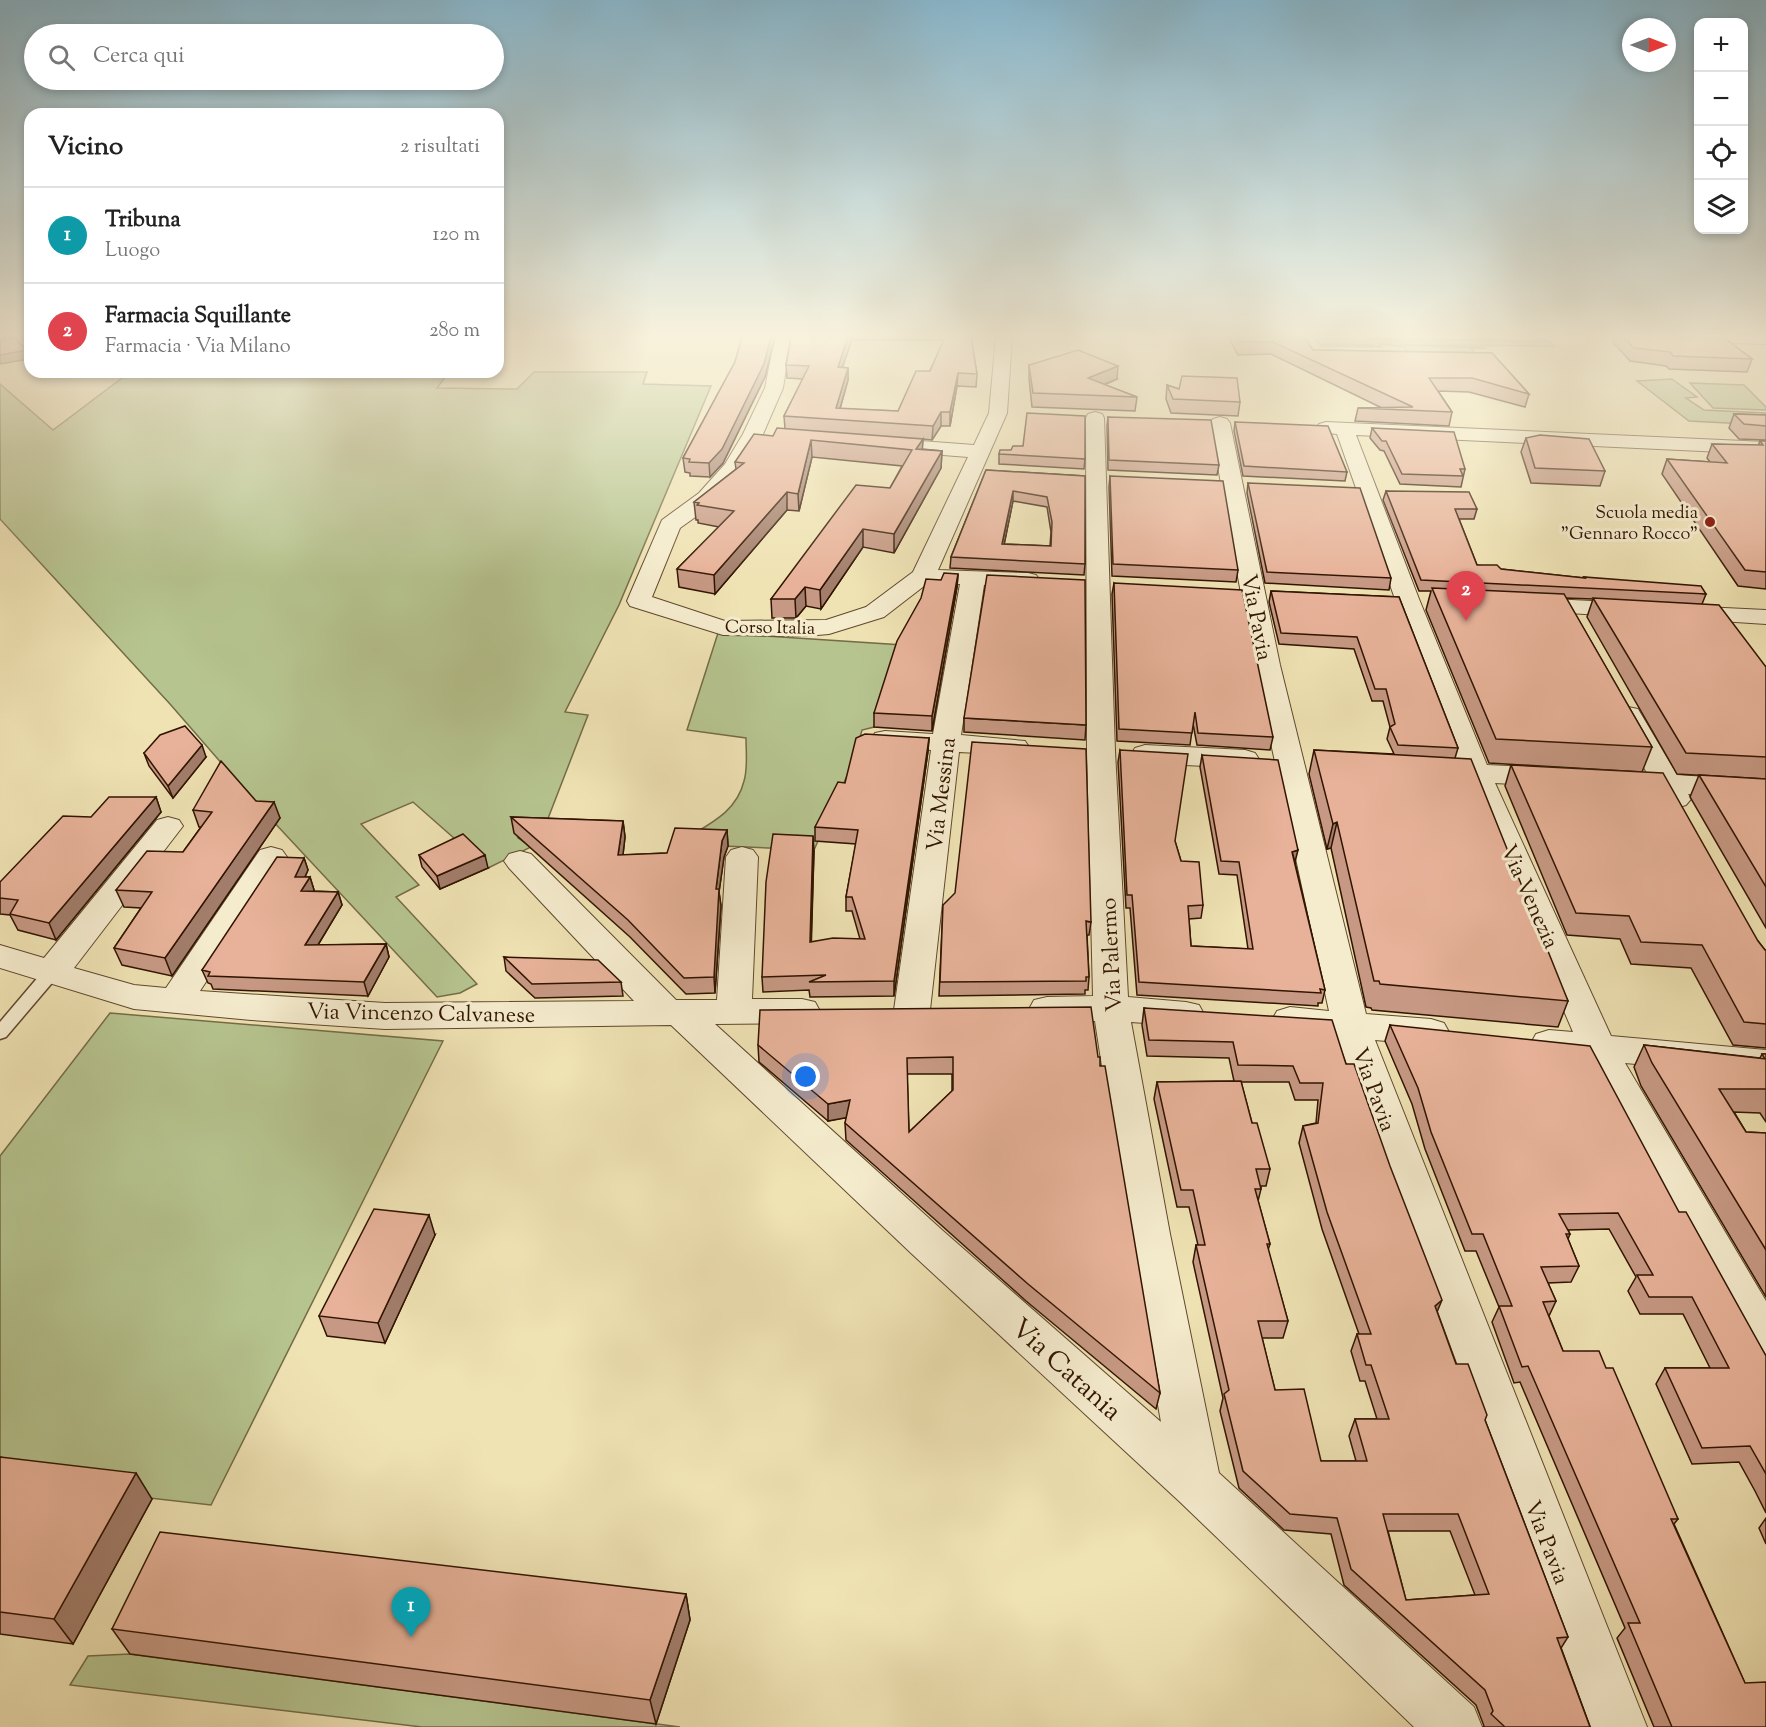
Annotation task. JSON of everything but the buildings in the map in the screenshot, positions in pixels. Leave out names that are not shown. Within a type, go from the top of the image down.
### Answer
[{"type":"street","name":"Corso Italia","points":[[760,418],[733,467],[707,498],[670,525],[639,601],[723,628],[829,627],[875,612],[923,576],[977,462],[1007,418]]},
{"type":"street","name":"Via Palermo","points":[[1091,418],[1103,418],[1088,583],[1091,751],[1111,1008],[1149,1234],[1197,1485]]},
{"type":"street","name":"Via Pavia","points":[[1196,422],[1230,424],[1233,485],[1252,591],[1300,762],[1350,1023],[1619,1727]]},
{"type":"street","points":[[1312,427],[1766,448]]},
{"type":"street","name":"Via Venezia","points":[[1344,428],[1407,599],[1476,772],[1598,1048],[1766,1342]]},
{"type":"street","points":[[752,435],[776,436]]},
{"type":"street","points":[[857,442],[977,462],[995,473]]},
{"type":"street","points":[[1074,476],[1119,479]]},
{"type":"street","points":[[1211,484],[1255,486]]},
{"type":"street","points":[[1344,491],[1391,493]]},
{"type":"street","points":[[923,576],[1088,583]]},
{"type":"street","name":"Via Messina","points":[[912,1010],[946,742],[973,578]]},
{"type":"street","points":[[1509,604],[1766,617]]},
{"type":"street","points":[[1566,607],[1584,638]]},
{"type":"street","points":[[1720,615],[1740,641]]},
{"type":"street","points":[[1614,690],[1691,826]]},
{"type":"street","points":[[866,738],[1037,748]]},
{"type":"street","points":[[1091,751],[1300,762]]},
{"type":"street","points":[[1432,770],[1572,778]]},
{"type":"street","points":[[1608,780],[1766,790]]},
{"type":"street","points":[[51,973],[168,826]]},
{"type":"street","points":[[176,1001],[271,857]]},
{"type":"street","points":[[734,1012],[742,857]]},
{"type":"street","points":[[520,861],[673,1012]]},
{"type":"street","name":"Via Vincenzo Calvanese","points":[[0,956],[134,997],[252,1008],[385,1016],[829,1011]]},
{"type":"street","points":[[1017,1009],[1111,1008],[1224,1016]]},
{"type":"street","points":[[876,1011],[947,1010]]},
{"type":"street","name":"Via Catania","points":[[673,1012],[1197,1485],[1454,1727]]},
{"type":"street","points":[[1258,1018],[1350,1023],[1461,1035]]},
{"type":"street","points":[[1518,1040],[1766,1064]]},
{"type":"lane","points":[[0,1033],[51,973]]},
{"type":"green space","points":[[0,418],[39,418],[53,430],[69,418],[698,418],[619,605],[565,712],[588,715],[542,834],[528,834],[518,838],[531,847],[488,868],[413,802],[361,824],[419,885],[396,897],[477,984],[460,993],[437,997],[257,804],[170,704],[0,519]]},
{"type":"green space","points":[[1685,418],[1766,418],[1766,425],[1689,421]]},
{"type":"green space","points":[[718,633],[903,645],[874,727],[862,730],[854,760],[814,850],[677,844],[718,818],[734,803],[745,776],[746,738],[687,730]]},
{"type":"green space","points":[[110,1013],[443,1041],[211,1505],[0,1481],[0,1156]]},
{"type":"green space","points":[[130,1654],[680,1727],[422,1727],[70,1685],[88,1656]]},
{"type":"place","name":"Scuola media \"Gennaro Rocco\"","points":[[1710,522]]},
{"type":"place","name":"Farmacia Squillante","points":[[1466,621]]},
{"type":"place","name":"Tribuna","points":[[411,1637]]}]
